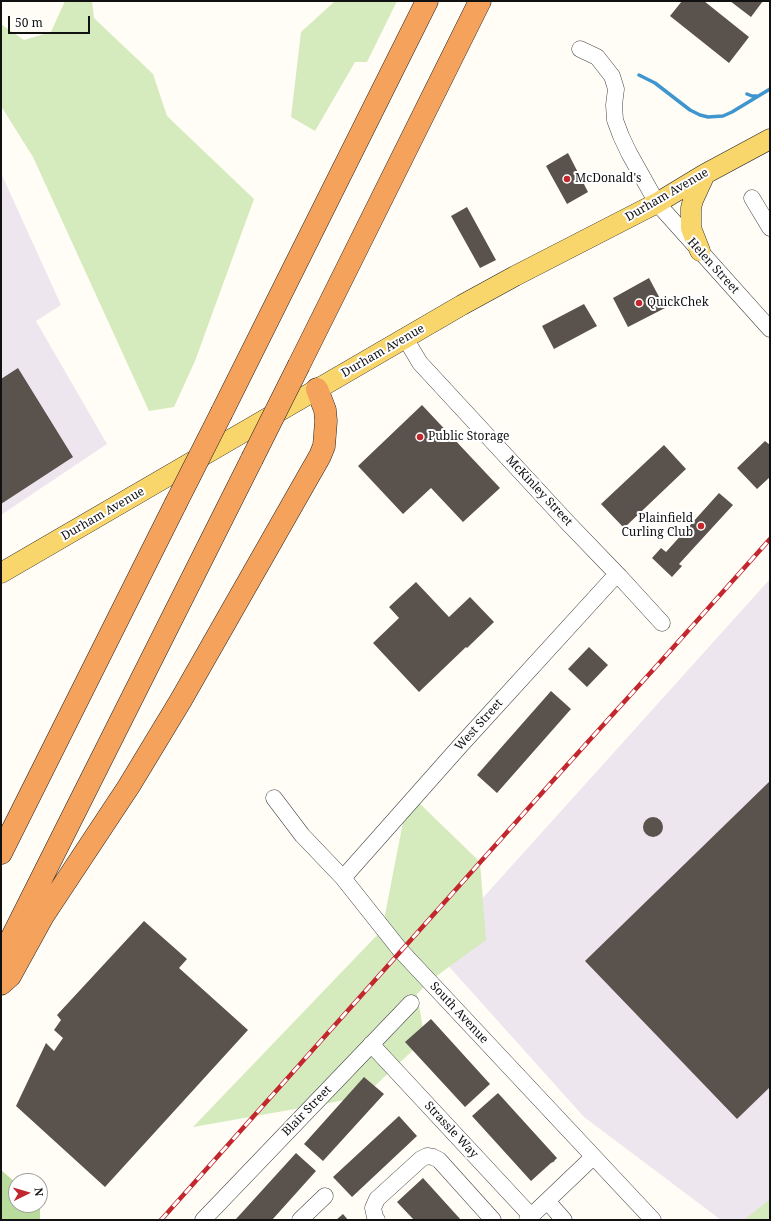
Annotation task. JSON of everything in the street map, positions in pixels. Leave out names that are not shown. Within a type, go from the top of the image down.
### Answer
[{"type":"highway","points":[[1,853],[427,1]]},
{"type":"highway","points":[[1,959],[480,1]]},
{"type":"highway","points":[[1,984],[10,976],[42,916],[137,773],[181,700],[320,456],[324,446],[326,421],[325,410],[317,389]]},
{"type":"main road","name":"Durham Avenue","points":[[1,573],[405,338],[515,276],[657,203],[705,174],[770,139]]},
{"type":"main road","points":[[700,251],[691,228],[691,208],[705,174]]},
{"type":"street","name":"Helen Street","points":[[580,49],[597,57],[612,76],[616,90],[614,105],[615,120],[629,153],[657,203],[769,326]]},
{"type":"street","points":[[752,198],[770,228]]},
{"type":"street","name":"McKinley Street","points":[[405,338],[420,363],[662,623]]},
{"type":"street","name":"West Street","points":[[343,878],[476,728],[617,574]]},
{"type":"street","name":"South Avenue","points":[[274,798],[302,835],[343,878],[401,950],[653,1220]]},
{"type":"street","name":"Blair Street","points":[[204,1220],[411,1003]]},
{"type":"street","name":"Strassle Way","points":[[371,1044],[529,1218]]},
{"type":"street","points":[[377,1220],[374,1217],[373,1208],[377,1199],[421,1159],[427,1156],[439,1160],[493,1220]]},
{"type":"street","points":[[529,1218],[593,1157]]},
{"type":"street","points":[[300,1220],[325,1196]]},
{"type":"street","points":[[547,1202],[564,1220]]},
{"type":"shaded area","points":[[1,173],[61,305],[36,321],[107,444],[1,515]]},
{"type":"shaded area","points":[[770,579],[770,1220],[721,1220],[584,1117],[435,951]]},
{"type":"green space","points":[[65,1],[92,1],[94,18],[153,74],[167,116],[254,199],[195,361],[174,407],[149,411],[33,157],[1,106],[1,24],[24,40],[51,32]]},
{"type":"green space","points":[[335,1],[397,1],[367,62],[355,62],[315,131],[291,117],[301,32]]},
{"type":"green space","points":[[416,800],[480,862],[486,940],[431,980],[417,994],[425,1039],[363,1097],[193,1127],[382,930],[405,812]]},
{"type":"green space","points":[[1,1170],[8,1176],[8,1213],[40,1213],[40,1220],[1,1220]]},
{"type":"green space","points":[[770,1199],[770,1220],[744,1220]]},
{"type":"building","points":[[682,1],[704,1],[749,37],[729,63],[670,16]]},
{"type":"building","points":[[730,1],[763,1],[751,17]]},
{"type":"building","name":"McDonald's","points":[[568,153],[588,192],[567,204],[546,166]]},
{"type":"building","points":[[467,207],[496,260],[480,268],[451,216]]},
{"type":"building","name":"QuickChek","points":[[649,278],[665,308],[628,327],[613,298]]},
{"type":"building","points":[[584,304],[597,326],[554,349],[542,326]]},
{"type":"building","points":[[18,368],[73,457],[1,504],[1,379]]},
{"type":"building","name":"Public Storage","points":[[422,405],[500,488],[463,522],[431,488],[403,514],[358,466]]},
{"type":"building","points":[[765,441],[770,445],[770,477],[757,489],[737,468]]},
{"type":"building","points":[[664,445],[686,469],[624,528],[601,504]]},
{"type":"building","name":"Plainfield Curling Club","points":[[719,493],[733,505],[679,564],[682,566],[672,577],[652,558],[661,548],[666,552]]},
{"type":"building","points":[[416,582],[449,617],[470,597],[494,622],[419,692],[373,643],[399,618],[389,607]]},
{"type":"building","points":[[589,647],[608,665],[587,687],[568,669]]},
{"type":"building","points":[[551,691],[571,709],[497,793],[477,775]]},
{"type":"building","points":[[770,781],[770,1087],[737,1119],[585,961]]},
{"type":"building","points":[[653,817],[660,820],[663,827],[660,834],[653,837],[646,834],[643,827],[646,820]]},
{"type":"building","points":[[144,921],[187,959],[179,968],[248,1030],[105,1187],[16,1106],[46,1043],[54,1051],[63,1038],[54,1030],[61,1020],[57,1015]]},
{"type":"building","points":[[431,1019],[490,1084],[465,1107],[405,1042]]},
{"type":"building","points":[[364,1077],[384,1094],[323,1161],[304,1144]]},
{"type":"building","points":[[498,1093],[557,1158],[531,1181],[472,1116]]},
{"type":"building","points":[[399,1116],[417,1136],[352,1197],[333,1177]]},
{"type":"building","points":[[296,1153],[316,1171],[272,1220],[236,1219]]},
{"type":"building","points":[[423,1178],[461,1220],[414,1220],[397,1202]]},
{"type":"building","points":[[343,1214],[348,1220],[336,1220]]},
{"type":"waterway","points":[[639,75],[655,83],[690,110],[708,117],[723,116],[732,112],[770,89]]},
{"type":"waterway","points":[[747,94],[757,96]]},
{"type":"railway","points":[[161,1220],[770,539]]},
{"type":"place","name":"McDonald's","points":[[567,179]]},
{"type":"place","name":"QuickChek","points":[[639,303]]},
{"type":"place","name":"Public Storage","points":[[420,437]]},
{"type":"place","name":"Plainfield Curling Club","points":[[701,526]]}]
